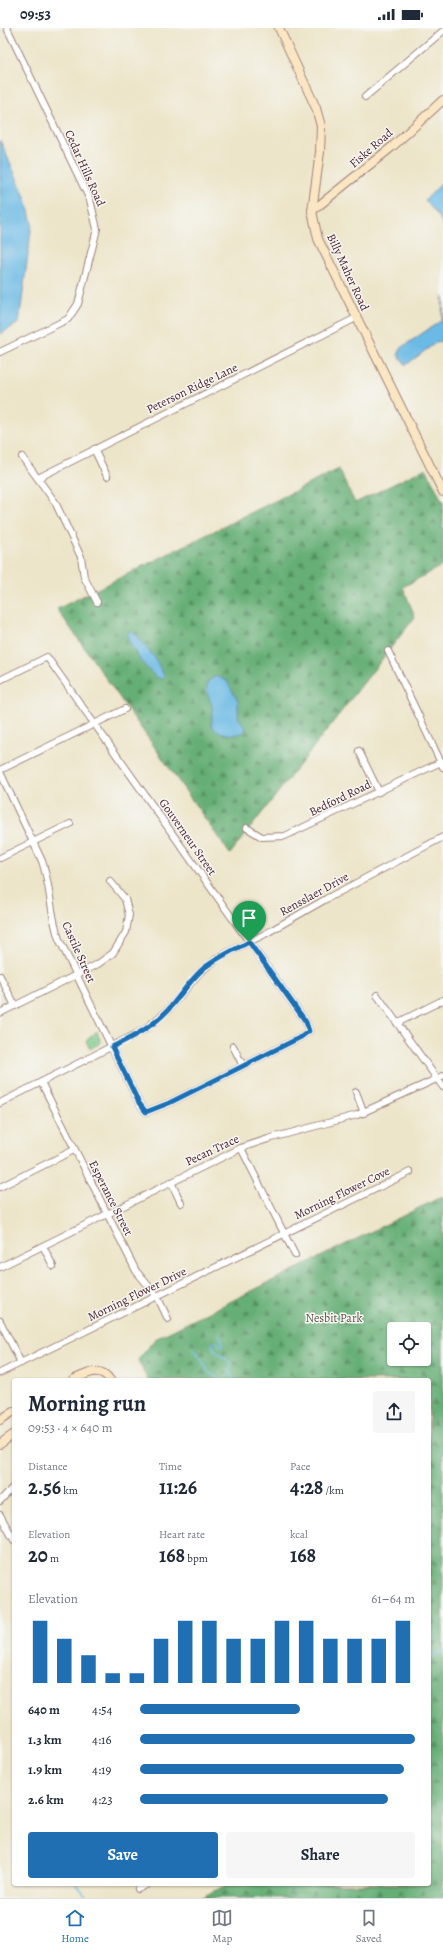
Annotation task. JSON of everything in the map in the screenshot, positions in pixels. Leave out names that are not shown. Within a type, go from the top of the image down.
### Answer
[{"type":"main road","name":"Billy Maher Road","points":[[279,28],[316,108],[320,126],[320,152],[312,211],[318,239],[356,318],[440,477],[443,492]]},
{"type":"main road","name":"Fiske Road","points":[[312,211],[393,146],[443,100]]},
{"type":"main road","points":[[78,1378],[91,1371],[96,1371],[106,1374],[109,1378]]},
{"type":"main road","points":[[0,1420],[12,1412]]},
{"type":"main road","points":[[0,1444],[12,1435]]},
{"type":"street","name":"Cedar Hills Road","points":[[0,352],[68,319],[78,304],[97,229],[90,200],[7,28]]},
{"type":"street","points":[[365,97],[443,31]]},
{"type":"street","name":"Peterson Ridge Lane","points":[[38,478],[356,318]]},
{"type":"street","points":[[94,449],[107,476]]},
{"type":"street","points":[[22,457],[53,499],[77,547],[81,557],[84,577],[97,602]]},
{"type":"street","points":[[388,651],[442,763]]},
{"type":"street","name":"Gouverneur Street","points":[[0,680],[47,657],[306,1022],[309,1031],[301,1037],[243,1066]]},
{"type":"street","points":[[0,771],[125,709]]},
{"type":"street","points":[[359,751],[379,792]]},
{"type":"street","name":"Bedford Road","points":[[247,828],[262,837],[285,836],[442,763]]},
{"type":"street","name":"Castile Street","points":[[0,771],[34,842],[45,871],[51,913],[56,930],[76,975],[139,1103],[146,1112],[163,1106],[243,1066]]},
{"type":"street","points":[[0,858],[70,824]]},
{"type":"street","name":"Rensslaer Drive","points":[[0,1103],[137,1035],[158,1020],[196,976],[219,957],[443,837]]},
{"type":"street","points":[[0,1013],[76,975],[109,957],[116,950],[126,932],[129,920],[127,905],[123,897],[110,881]]},
{"type":"street","points":[[0,976],[14,1006]]},
{"type":"street","points":[[377,995],[440,1077],[443,1087]]},
{"type":"street","points":[[397,1023],[443,1000]]},
{"type":"street","points":[[234,1046],[243,1066]]},
{"type":"street","name":"Pecan Trace","points":[[0,1267],[241,1148],[268,1139],[364,1113],[440,1077]]},
{"type":"street","name":"Esperance Street","points":[[42,1082],[74,1150],[137,1273],[157,1296],[168,1319]]},
{"type":"street","points":[[356,1092],[364,1113]]},
{"type":"street","points":[[241,1148],[295,1256]]},
{"type":"street","points":[[0,1187],[74,1150]]},
{"type":"street","name":"Morning Flower Cove","points":[[284,1234],[410,1172]]},
{"type":"street","points":[[171,1182],[181,1203]]},
{"type":"street","name":"Morning Flower Drive","points":[[0,1374],[284,1234]]},
{"type":"street","points":[[43,1246],[53,1266]]},
{"type":"street","points":[[0,1321],[21,1363]]},
{"type":"street","points":[[0,1501],[12,1488]]},
{"type":"street","points":[[0,1515],[12,1536]]},
{"type":"street","points":[[138,1889],[144,1886]]},
{"type":"green space","points":[[426,468],[443,503],[443,565],[403,587],[415,617],[230,854],[57,609],[339,469],[355,503]]},
{"type":"green space","points":[[97,1031],[101,1043],[90,1049],[86,1041]]},
{"type":"green space","name":"Nesbit Park","points":[[443,1196],[443,1898],[200,1898],[225,1886],[431,1886],[431,1378],[147,1378],[138,1360],[155,1339]]},
{"type":"water","points":[[0,140],[26,199],[32,223],[19,323],[0,334]]},
{"type":"water","points":[[443,182],[443,225],[439,217],[425,200]]},
{"type":"water","points":[[443,296],[443,343],[438,341],[406,365],[398,355],[402,347],[442,320]]},
{"type":"water","points":[[131,630],[155,658],[164,676],[163,679],[152,674],[131,646],[127,634]]},
{"type":"water","points":[[216,676],[227,681],[238,701],[238,717],[246,729],[239,734],[234,735],[224,733],[212,726],[212,705],[207,693],[207,688],[208,681]]},
{"type":"waterway","points":[[219,1334],[223,1344],[221,1346],[215,1342],[212,1344],[214,1350],[232,1364],[229,1370],[233,1378]]},
{"type":"waterway","points":[[193,1349],[200,1357],[208,1371],[217,1378]]},
{"type":"waterway","points":[[431,1632],[434,1639],[431,1641]]},
{"type":"waterway","points":[[431,1656],[432,1657],[440,1651],[443,1654]]},
{"type":"waterway","points":[[78,1886],[88,1898]]},
{"type":"route","points":[[249,942],[306,1022],[309,1031],[301,1037],[158,1109],[146,1112],[139,1103],[112,1047],[137,1035],[158,1020],[204,968],[219,957],[249,942]]}]
